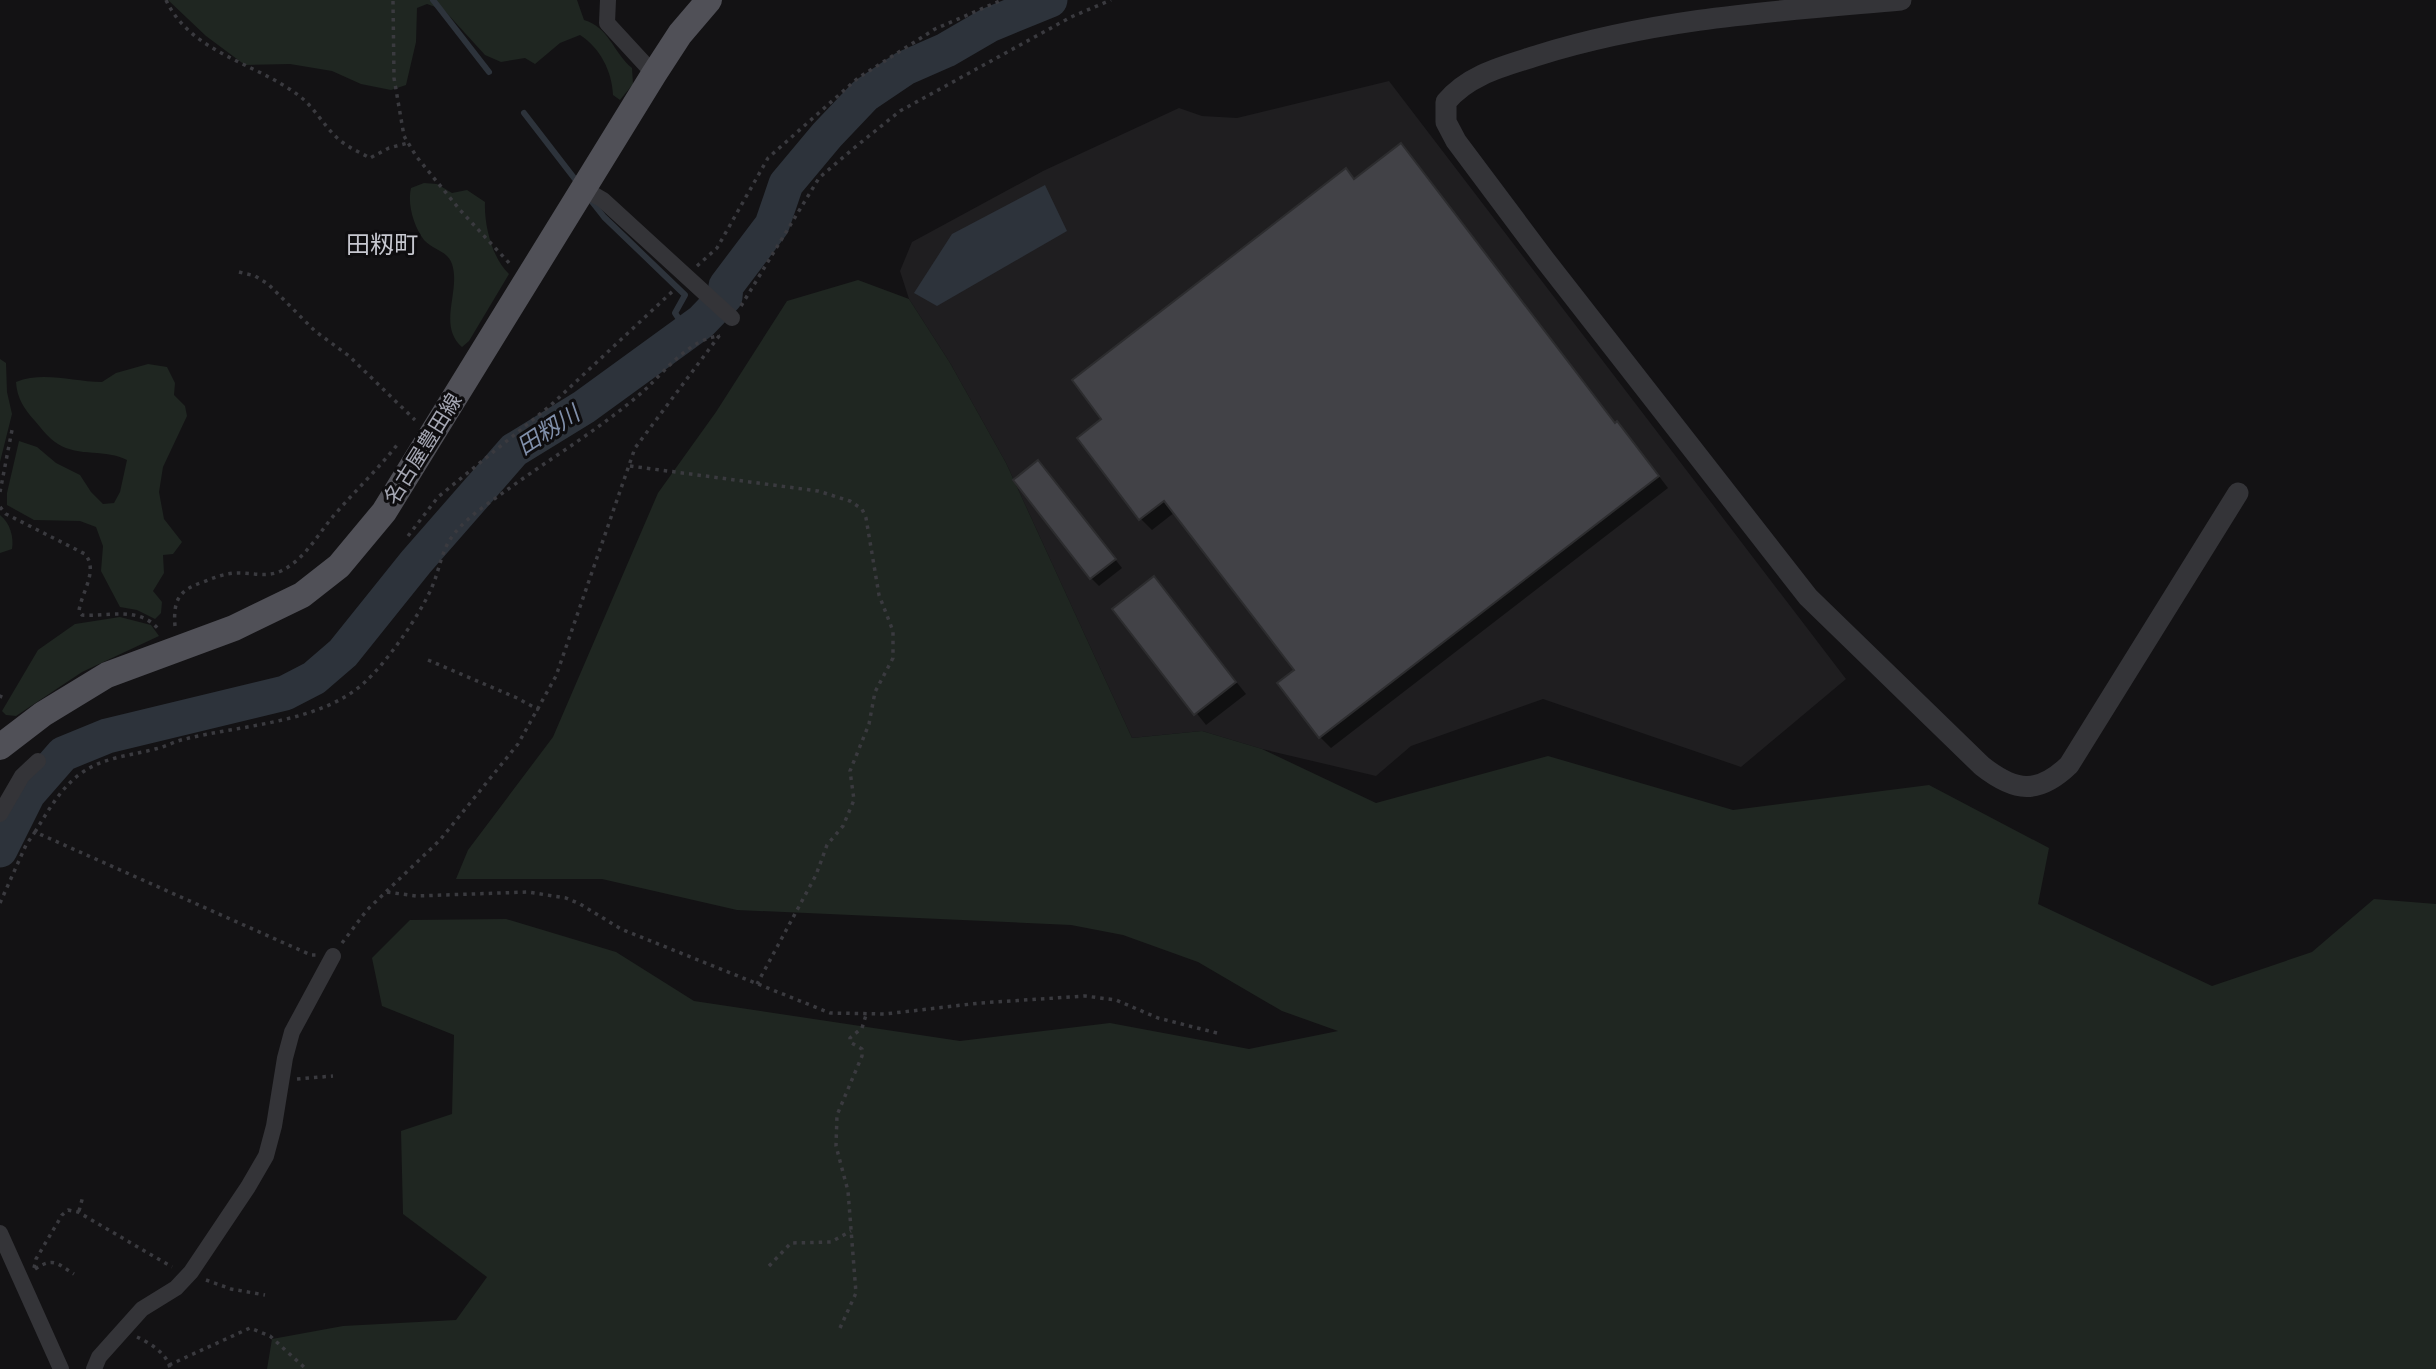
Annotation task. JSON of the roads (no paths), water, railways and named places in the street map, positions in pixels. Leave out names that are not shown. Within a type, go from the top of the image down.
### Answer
[{"type":"main road","name":"名古屋豊田線","points":[[0,747],[43,714],[107,675],[234,628],[302,595],[339,565],[384,512],[420,428],[526,282],[654,74],[680,34],[709,0]]},
{"type":"street","points":[[608,0],[607,23],[654,74]]},
{"type":"street","points":[[1901,0],[1708,18],[1600,37],[1503,66],[1471,79],[1457,88],[1446,102],[1446,122],[1456,141],[1545,260],[1808,597],[1982,766],[2002,782],[2037,786],[2056,777],[2069,765],[2238,493]]},
{"type":"street","points":[[584,189],[603,200],[727,313]]},
{"type":"street","points":[[0,814],[22,776],[38,761]]},
{"type":"street","points":[[94,1369],[99,1357],[142,1309],[176,1288],[190,1274],[266,1156],[292,1032],[332,956]]},
{"type":"street","points":[[0,1233],[27,1274],[61,1369]]},
{"type":"waterway","points":[[433,0],[489,72]]},
{"type":"waterway","name":"田籾川","points":[[0,850],[28,794],[63,754],[107,736],[285,693],[314,678],[343,653],[416,562],[514,450],[584,407],[701,322],[725,297],[726,286],[772,225],[786,184],[865,95],[905,68],[946,50],[989,25],[1050,0]]},
{"type":"waterway","points":[[524,113],[578,183]]},
{"type":"waterway","points":[[589,198],[604,217],[685,295],[675,313],[687,331]]},
{"type":"district","name":"田籾町","points":[[382,245]]}]
